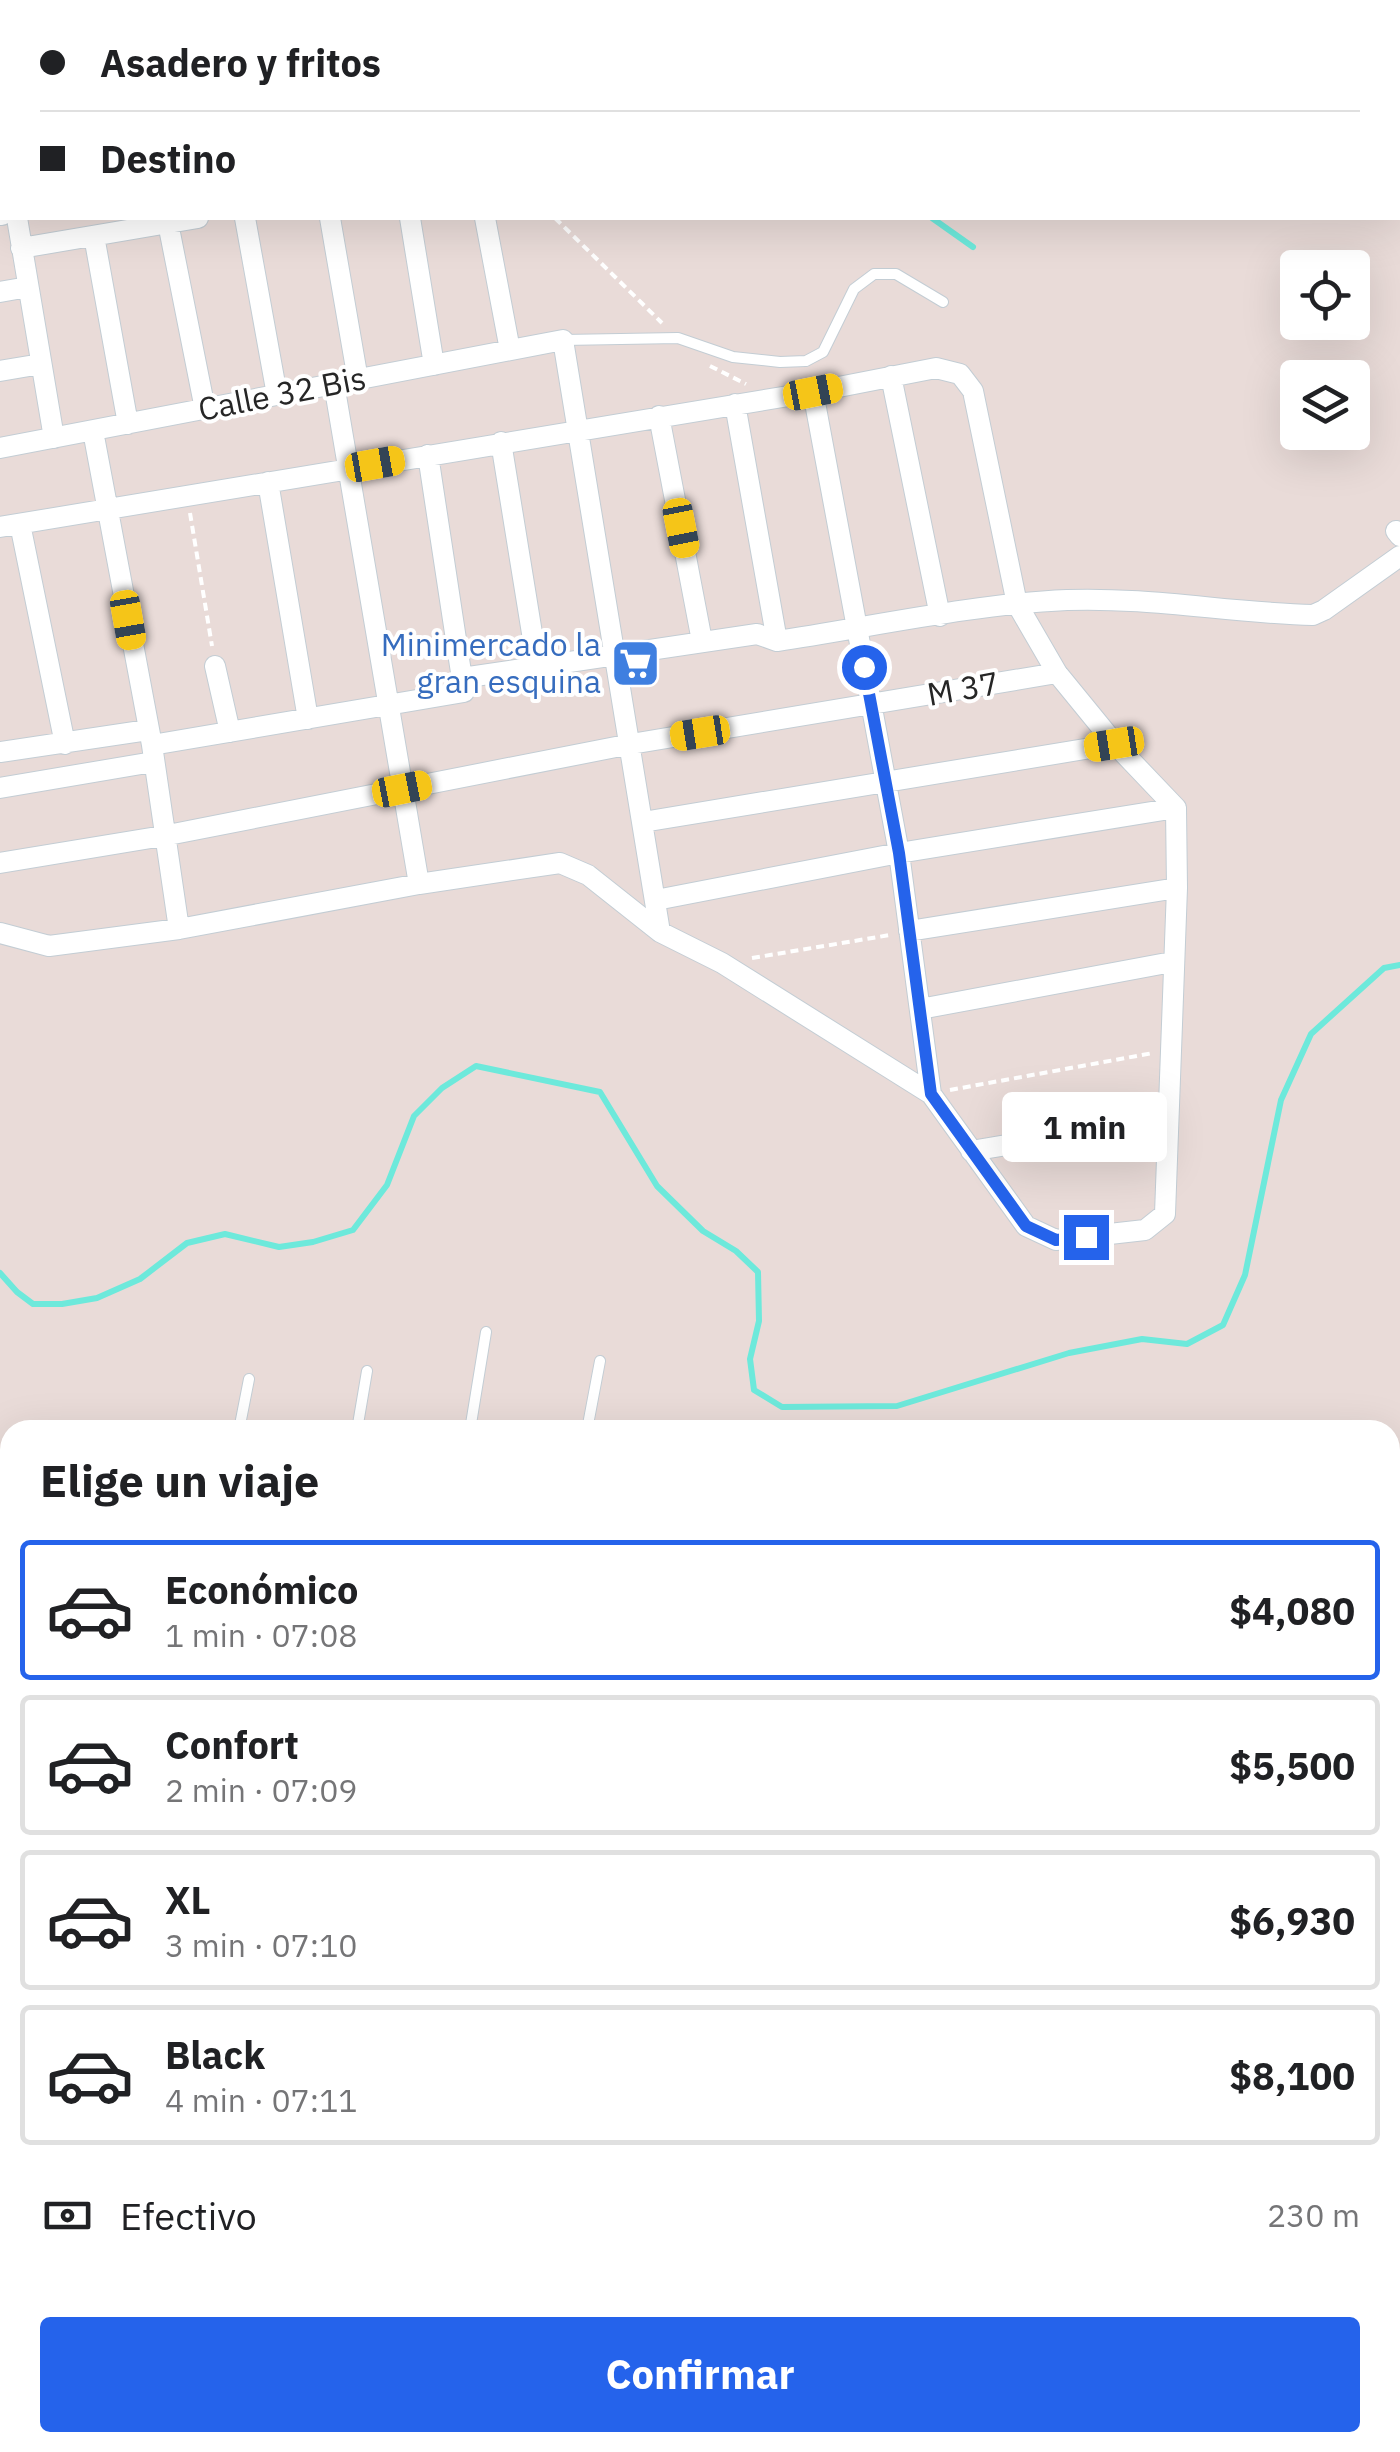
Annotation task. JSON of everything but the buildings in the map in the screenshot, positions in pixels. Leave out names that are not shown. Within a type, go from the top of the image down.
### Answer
[{"type":"street","points":[[16,220],[54,438]]},
{"type":"street","points":[[21,248],[186,220]]},
{"type":"street","points":[[244,220],[277,396]]},
{"type":"street","points":[[330,220],[358,380]]},
{"type":"street","points":[[410,220],[434,365]]},
{"type":"street","points":[[485,220],[510,350]]},
{"type":"street","points":[[168,223],[205,409]]},
{"type":"street","points":[[94,236],[128,424]]},
{"type":"street","points":[[0,292],[28,286]]},
{"type":"street","points":[[564,340],[660,932]]},
{"type":"street","name":"Calle 32 Bis","points":[[0,448],[564,340]]},
{"type":"street","points":[[0,371],[41,364]]},
{"type":"street","points":[[0,932],[50,946],[179,930],[419,884],[560,863],[588,875],[660,932],[722,962],[931,1094],[1026,1226],[1056,1240],[1145,1230],[1165,1214],[1177,888],[1176,808],[1114,744],[1057,673],[1017,604],[972,391],[960,374],[936,368],[10,526],[65,744]]},
{"type":"street","points":[[891,376],[940,616]]},
{"type":"street","points":[[334,384],[419,884]]},
{"type":"street","points":[[813,392],[899,853],[931,1094]]},
{"type":"street","points":[[735,404],[777,641]]},
{"type":"street","points":[[659,416],[702,641]]},
{"type":"street","points":[[93,431],[151,746],[179,930]]},
{"type":"street","points":[[501,442],[537,664]]},
{"type":"street","points":[[0,788],[151,746],[464,692],[428,455]]},
{"type":"street","points":[[268,482],[308,719]]},
{"type":"street","points":[[462,678],[757,634],[777,641],[1017,604],[1152,601],[1313,614],[1400,556]]},
{"type":"street","points":[[215,666],[230,732]]},
{"type":"street","name":"M 37","points":[[0,863],[164,836],[632,744],[1057,673]]},
{"type":"street","points":[[0,752],[65,744],[151,746]]},
{"type":"street","points":[[643,822],[1114,744]]},
{"type":"street","points":[[656,900],[899,853],[1176,808]]},
{"type":"street","points":[[910,931],[1177,888]]},
{"type":"street","points":[[920,1008],[1172,962]]},
{"type":"street","points":[[972,1151],[1166,1118]]},
{"type":"lane","points":[[564,340],[678,338],[733,357],[806,361],[823,352],[854,289],[874,274],[896,274],[943,302]]},
{"type":"lane","points":[[472,1420],[486,1332]]},
{"type":"lane","points":[[590,1420],[600,1361]]},
{"type":"lane","points":[[359,1420],[367,1371]]},
{"type":"lane","points":[[241,1420],[249,1379]]},
{"type":"path","points":[[187,496],[215,666]]},
{"type":"path","points":[[722,962],[910,931]]},
{"type":"path","points":[[931,1094],[1172,1050]]},
{"type":"waterway","points":[[935,220],[973,247]]},
{"type":"waterway","points":[[0,1273],[33,1304],[62,1304],[97,1298],[140,1279],[187,1243],[225,1234],[279,1247],[353,1230],[387,1185],[414,1116],[442,1088],[476,1066],[600,1092],[657,1186],[703,1231],[736,1251],[758,1272],[759,1321],[750,1359],[754,1390],[782,1407],[897,1406],[1069,1353],[1142,1339],[1187,1344],[1223,1325],[1245,1275],[1281,1100],[1311,1034],[1384,968],[1400,965]]},
{"type":"place","name":"Minimercado la gran esquina","points":[[636,663]]},
{"type":"route","points":[[864,667],[899,853],[931,1094],[1026,1226],[1056,1240],[1086,1237]]}]
